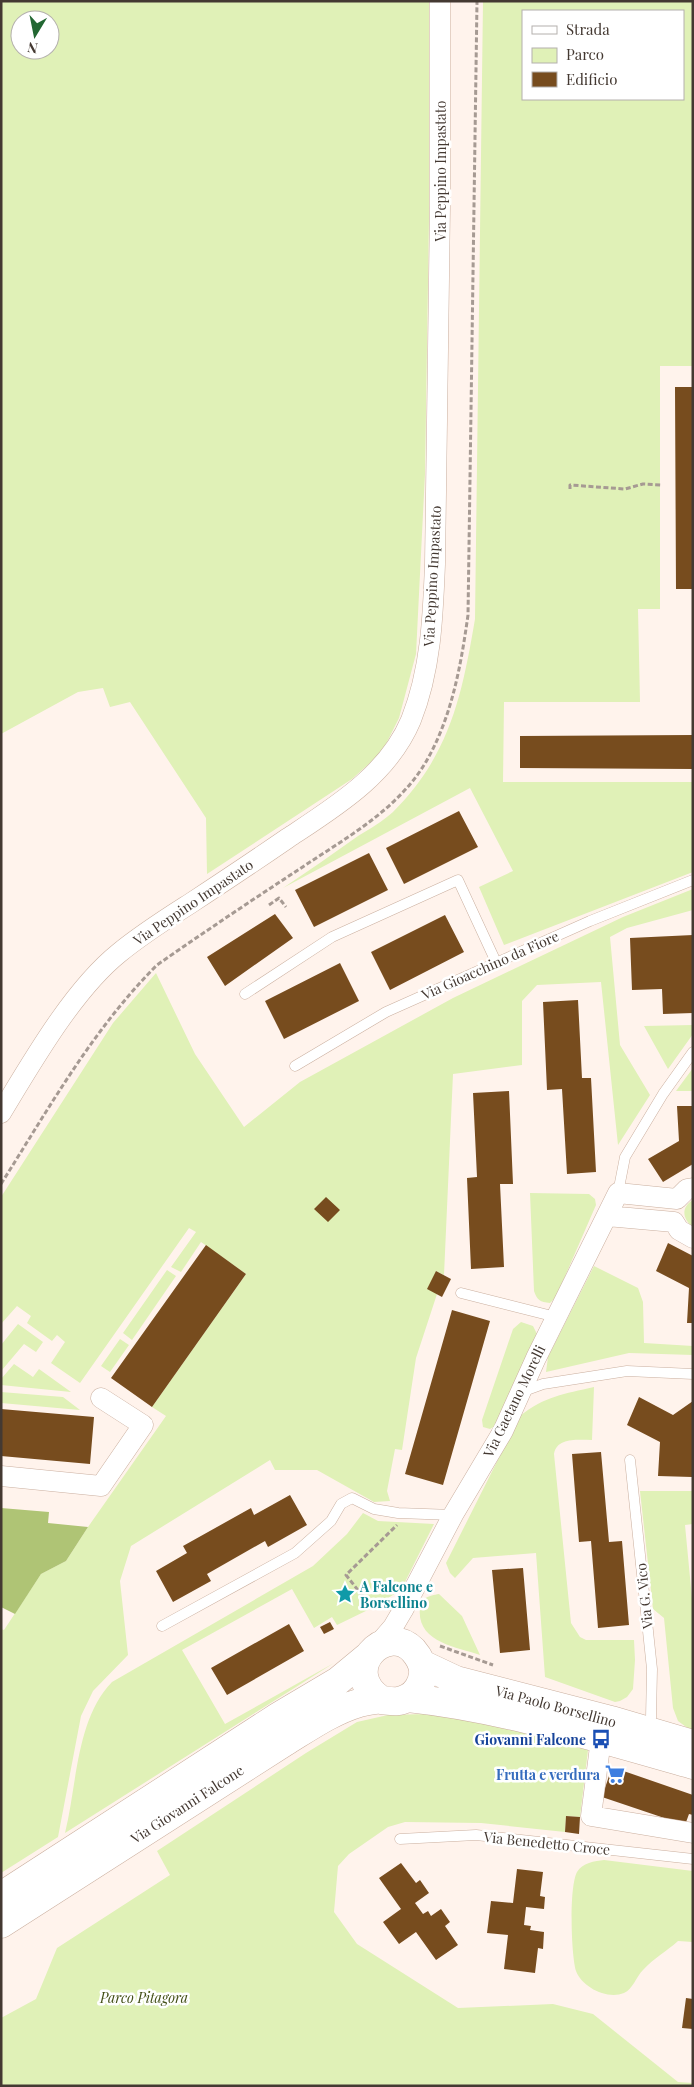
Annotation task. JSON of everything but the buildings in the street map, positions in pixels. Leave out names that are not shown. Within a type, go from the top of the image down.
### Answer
[{"type":"street","name":"Via Peppino Impastato","points":[[1,1113],[75,999],[94,975],[119,953],[156,926],[311,823],[367,782],[390,757],[410,720],[425,676],[433,612],[435,574],[440,206],[440,1]]},
{"type":"street","points":[[618,1192],[676,1199],[680,1194],[693,1188]]},
{"type":"street","name":"Via Gaetano Morelli","points":[[370,1653],[393,1627],[453,1515],[503,1431],[556,1317],[618,1192]]},
{"type":"street","points":[[607,1216],[674,1222],[679,1230],[693,1238]]},
{"type":"street","points":[[1,1476],[101,1486],[143,1425],[101,1398]]},
{"type":"street","points":[[403,1610],[406,1634],[416,1656],[423,1674],[421,1684],[416,1692],[408,1698],[399,1701],[380,1699],[366,1686],[363,1676],[364,1666],[370,1653],[382,1644],[402,1643],[416,1656]]},
{"type":"street","name":"Via Giovanni Falcone","points":[[1,1896],[279,1716],[338,1681],[370,1653]]},
{"type":"street","name":"Via Paolo Borsellino","points":[[416,1656],[456,1680],[611,1720],[693,1744]]},
{"type":"street","name":"Via Paolo Borsellino","points":[[408,1698],[446,1702],[488,1710],[693,1765]]},
{"type":"street","name":"Via Giovanni Falcone","points":[[1,1924],[285,1742],[344,1708],[380,1699]]},
{"type":"street","points":[[601,1739],[591,1816],[693,1833]]},
{"type":"lane","points":[[245,994],[332,937],[458,880],[496,962]]},
{"type":"lane","name":"Via Gioacchino da Fiore","points":[[295,1066],[386,1012],[496,962],[693,880]]},
{"type":"lane","name":"Via Gaetano Morelli","points":[[618,1192],[625,1157],[663,1094],[693,1052]]},
{"type":"lane","points":[[460,1293],[556,1317]]},
{"type":"lane","points":[[521,1392],[543,1384],[627,1371],[693,1374]]},
{"type":"lane","name":"Via G. Vico","points":[[630,1460],[652,1669],[650,1718],[646,1731]]},
{"type":"lane","points":[[162,1626],[295,1553],[331,1520],[341,1504],[352,1498],[374,1509],[398,1513],[453,1515]]},
{"type":"lane","name":"Via Benedetto Croce","points":[[400,1839],[476,1835],[693,1860]]},
{"type":"path","points":[[1,1184],[81,1058],[131,991],[157,965],[387,809],[426,762],[442,731],[460,665],[468,615],[477,1]]},
{"type":"path","points":[[570,489],[570,485],[625,489],[642,484],[661,485]]},
{"type":"path","points":[[269,905],[280,898],[286,907]]},
{"type":"path","points":[[372,1608],[346,1575],[400,1523]]},
{"type":"green space","points":[[1,1],[429,1],[429,218],[425,474],[416,654],[399,718],[382,752],[352,779],[207,874],[206,818],[130,702],[110,707],[103,688],[78,692],[1,734]]},
{"type":"green space","points":[[483,1],[693,1],[693,366],[660,366],[660,609],[638,609],[640,702],[504,702],[503,782],[693,782],[693,872],[504,945],[479,887],[513,871],[470,788],[283,888],[385,819],[412,790],[441,746],[451,723],[465,673],[475,619]]},
{"type":"green space","points":[[693,889],[693,910],[627,928],[610,937],[620,1045],[650,1095],[618,1145],[601,982],[537,985],[522,1001],[522,1065],[453,1074],[444,1275],[436,1271],[437,1294],[416,1358],[402,1450],[395,1449],[387,1491],[390,1501],[374,1502],[317,1470],[275,1470],[270,1460],[131,1546],[120,1581],[128,1655],[93,1691],[81,1716],[58,1837],[1,1873],[1,1629],[4,1630],[41,1574],[66,1561],[166,1416],[152,1407],[246,1274],[201,1242],[181,1272],[171,1267],[196,1232],[189,1228],[80,1383],[51,1363],[65,1342],[57,1335],[52,1341],[27,1323],[31,1316],[17,1306],[1,1324],[1,1197],[113,1023],[156,973],[195,1054],[244,1127],[300,1082],[453,998],[623,917]]},
{"type":"green space","points":[[693,1025],[693,1034],[668,1069],[644,1026]]},
{"type":"green space","points":[[693,1068],[693,1091],[676,1091]]},
{"type":"green space","points":[[530,1193],[589,1194],[595,1199],[596,1205],[556,1297],[550,1303],[539,1300],[534,1291]]},
{"type":"green space","points":[[693,1200],[693,1227],[689,1224],[684,1213],[686,1206]]},
{"type":"green space","points":[[594,1266],[638,1288],[643,1302],[644,1343],[693,1346],[693,1355],[629,1353],[546,1372],[548,1357]]},
{"type":"green space","points":[[167,1270],[176,1276],[132,1340],[123,1333]]},
{"type":"green space","points":[[521,1322],[533,1326],[537,1334],[497,1425],[490,1429],[483,1427],[482,1420],[513,1329]]},
{"type":"green space","points":[[18,1324],[43,1342],[36,1352],[24,1344],[2,1370],[1,1345]]},
{"type":"green space","points":[[120,1339],[129,1345],[110,1372],[101,1366]]},
{"type":"green space","points":[[14,1364],[33,1377],[39,1369],[71,1392],[1,1385],[1,1379]]},
{"type":"green space","points":[[594,1387],[592,1440],[564,1442],[559,1445],[554,1454],[571,1623],[580,1637],[586,1640],[634,1640],[633,1689],[627,1697],[615,1702],[545,1677],[536,1553],[473,1558],[455,1578],[450,1573],[446,1563],[520,1416],[546,1400]]},
{"type":"green space","points":[[1,1392],[63,1397],[80,1410],[1,1403]]},
{"type":"green space","points":[[640,1491],[693,1491],[693,1524],[685,1525],[693,1609],[693,1732],[678,1721],[673,1708],[664,1618],[653,1609]]},
{"type":"green space","points":[[1,1508],[49,1512],[48,1523],[88,1527],[66,1561],[41,1574],[15,1614],[1,1607]]},
{"type":"green space","points":[[363,1513],[378,1521],[434,1524],[401,1590],[372,1608],[337,1625],[332,1617],[314,1628],[292,1589],[182,1650],[225,1724],[334,1663],[65,1833],[84,1733],[100,1697],[112,1682],[313,1566],[347,1534]]},
{"type":"green space","points":[[439,1594],[462,1616],[480,1655],[449,1646],[431,1636],[424,1629],[420,1619],[422,1601],[432,1595]]},
{"type":"green space","name":"Parco Pitagora","points":[[427,1714],[510,1727],[588,1750],[580,1817],[566,1816],[565,1832],[481,1823],[405,1822],[388,1827],[349,1854],[338,1866],[334,1912],[357,1944],[458,2008],[553,2004],[593,2014],[678,2082],[693,2083],[693,2086],[1,2086],[1,2018],[36,1999],[57,1948],[170,1875],[157,1851],[306,1753],[357,1722],[388,1715]]},
{"type":"green space","points":[[604,1860],[693,1871],[693,1942],[678,1941],[647,1966],[627,1991],[617,1995],[596,1991],[589,1987],[579,1977],[574,1962],[572,1905],[574,1880],[579,1869],[585,1865]]},
{"type":"place","name":"A Falcone e Borsellino","points":[[345,1594]]},
{"type":"place","name":"Giovanni Falcone","points":[[601,1739]]},
{"type":"place","name":"Frutta e verdura","points":[[615,1774]]}]
